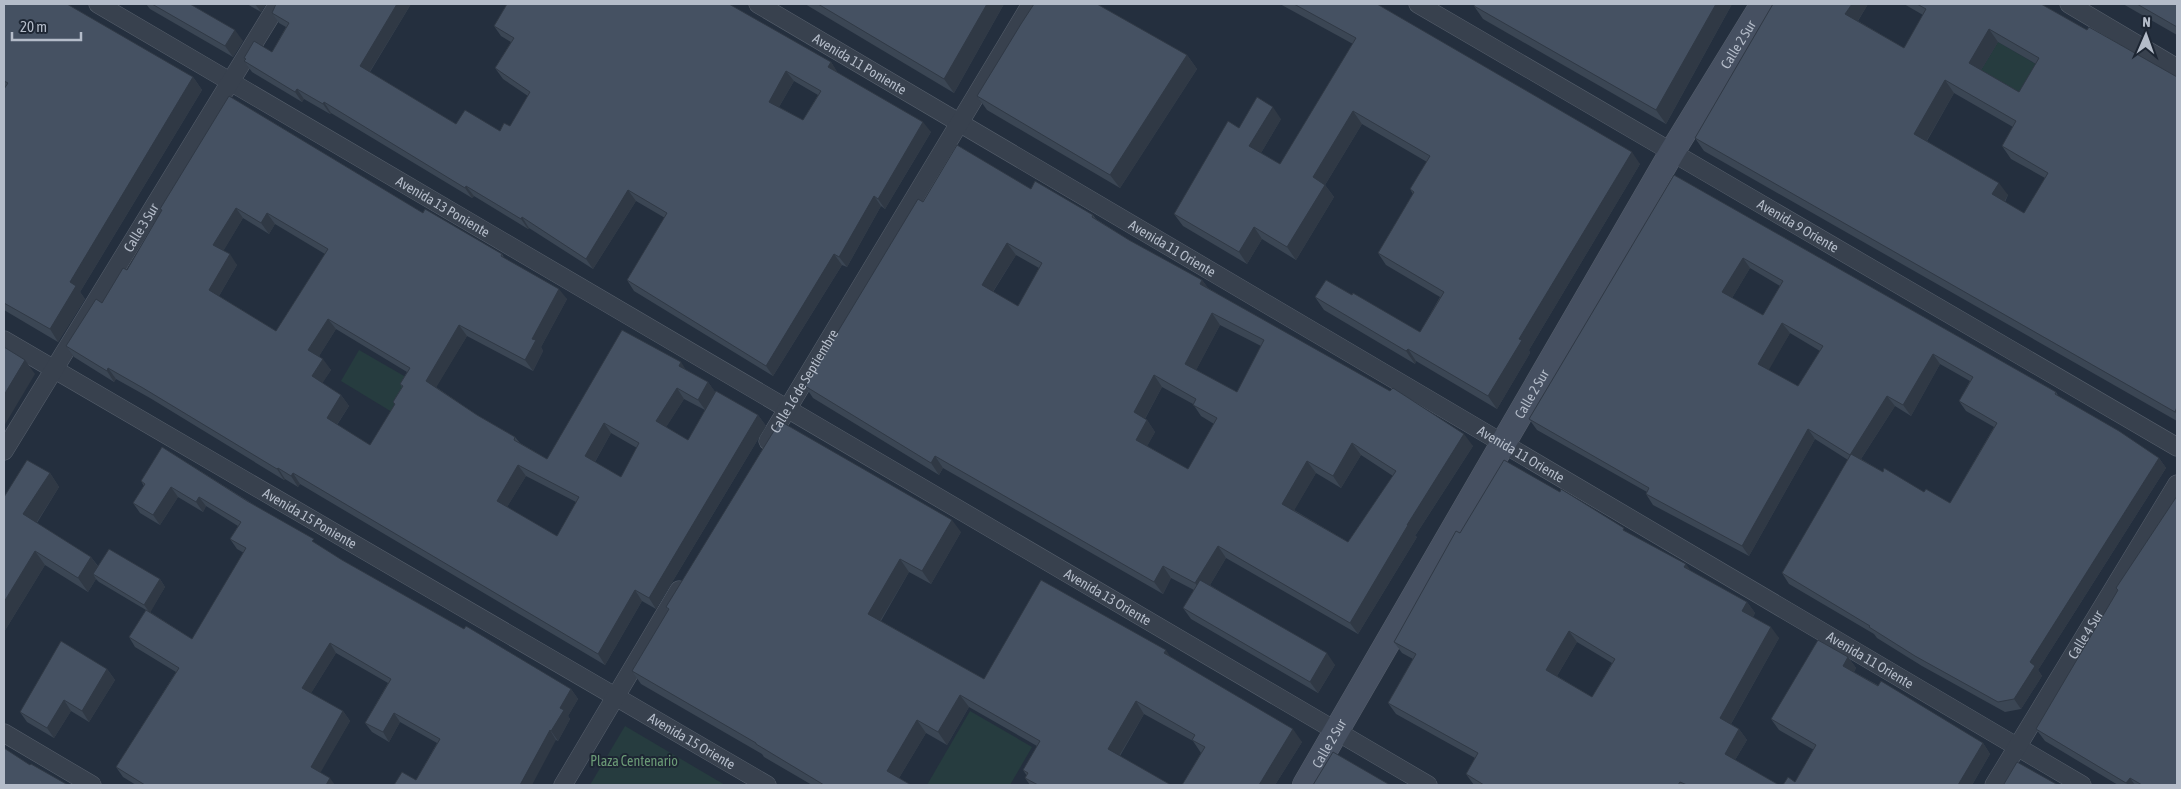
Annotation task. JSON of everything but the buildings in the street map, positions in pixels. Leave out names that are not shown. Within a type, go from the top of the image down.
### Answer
[{"type":"street","name":"Avenida 13 Poniente","points":[[98,4],[788,408]]},
{"type":"street","name":"Calle 3 Sur","points":[[4,451],[278,4]]},
{"type":"street","name":"Avenida 11 Poniente","points":[[758,4],[961,122]]},
{"type":"street","name":"Calle 16 de Septiembre","points":[[758,459],[1031,4]]},
{"type":"street","name":"Avenida 9 Oriente","points":[[1418,4],[2177,447]]},
{"type":"street","name":"Calle 2 Sur","points":[[1305,785],[1672,152],[1762,4]]},
{"type":"street","points":[[2069,4],[2177,68]]},
{"type":"street","name":"Avenida 11 Oriente","points":[[961,122],[2082,785]]},
{"type":"street","name":"Avenida 15 Poniente","points":[[4,340],[616,697]]},
{"type":"street","name":"Avenida 13 Oriente","points":[[788,408],[1428,785]]},
{"type":"street","name":"Calle 4 Sur","points":[[1994,785],[2177,484]]},
{"type":"street","points":[[563,785],[687,578]]},
{"type":"street","name":"Avenida 15 Oriente","points":[[616,697],[767,785]]},
{"type":"street","points":[[4,733],[92,785]]},
{"type":"green space","points":[[1998,42],[2048,71],[2028,104],[1978,75]]},
{"type":"green space","points":[[359,350],[411,380],[392,412],[341,381]]},
{"type":"green space","points":[[970,711],[1032,747],[1010,785],[927,785]]},
{"type":"green space","name":"Plaza Centenario","points":[[625,726],[725,785],[590,785]]}]
